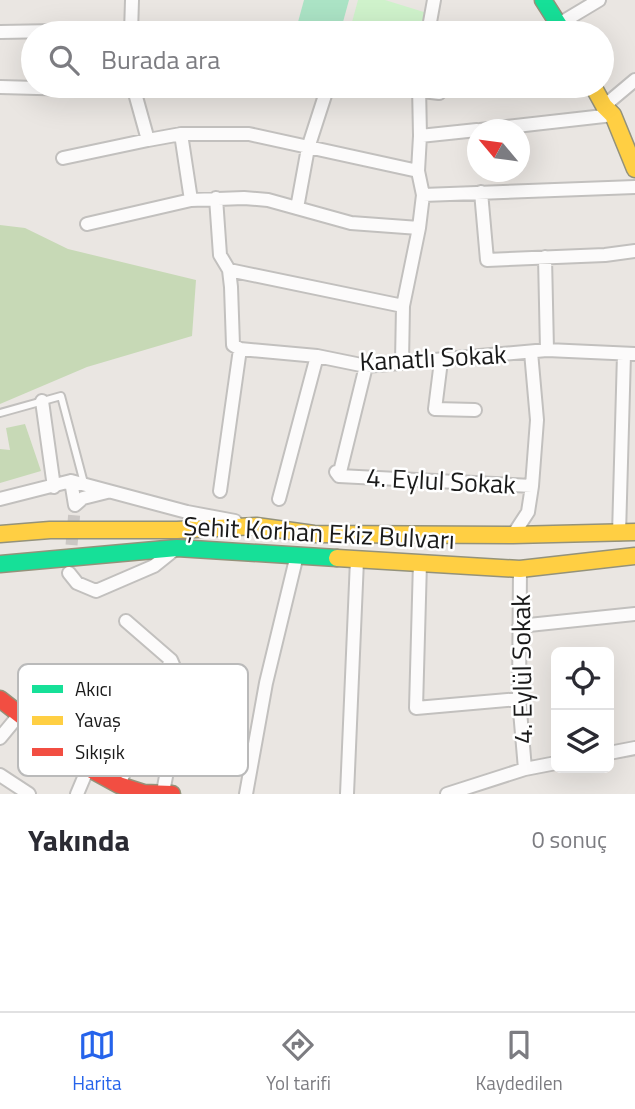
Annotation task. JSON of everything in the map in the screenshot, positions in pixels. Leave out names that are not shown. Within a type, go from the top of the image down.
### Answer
[{"type":"main road","points":[[543,0],[556,21]]},
{"type":"main road","points":[[601,98],[635,169]]},
{"type":"main road","name":"Şehit Korhan Ekiz Bulvarı","points":[[0,534],[50,530],[177,530],[256,526],[314,534],[627,533]]},
{"type":"main road","name":"Şehit Korhan Ekiz Bulvarı","points":[[0,564],[177,548],[520,569],[635,556]]},
{"type":"main road","points":[[0,699],[18,714]]},
{"type":"main road","points":[[103,776],[144,794],[167,793]]},
{"type":"street","points":[[131,21],[132,0]]},
{"type":"street","points":[[430,21],[434,0]]},
{"type":"street","points":[[571,21],[599,0]]},
{"type":"street","points":[[0,32],[21,32]]},
{"type":"street","points":[[530,122],[609,110],[635,80]]},
{"type":"street","points":[[0,87],[21,88]]},
{"type":"street","points":[[136,98],[148,140]]},
{"type":"street","points":[[298,208],[308,148],[324,98]]},
{"type":"street","points":[[402,362],[403,306],[423,195],[418,171],[418,98]]},
{"type":"street","points":[[420,136],[467,131]]},
{"type":"street","points":[[181,134],[191,200]]},
{"type":"street","points":[[63,158],[181,134],[249,134],[418,171]]},
{"type":"street","points":[[423,195],[635,187]]},
{"type":"street","points":[[481,192],[487,260],[635,251]]},
{"type":"street","points":[[216,198],[220,255],[229,270],[236,347],[220,491]]},
{"type":"street","points":[[87,224],[191,200],[216,198],[268,200],[351,223],[419,228]]},
{"type":"street","points":[[545,257],[547,350]]},
{"type":"street","points":[[229,270],[403,306]]},
{"type":"street","name":"Kanatlı Sokak","points":[[236,347],[317,356],[366,366],[547,350],[629,354]]},
{"type":"street","points":[[531,352],[537,420],[532,486]]},
{"type":"street","points":[[627,533],[629,354]]},
{"type":"street","points":[[279,499],[317,356]]},
{"type":"street","points":[[441,361],[435,409],[475,410]]},
{"type":"street","name":"4. Eylul Sokak","points":[[366,366],[337,474],[532,486],[528,512],[513,535]]},
{"type":"street","points":[[41,401],[54,487]]},
{"type":"street","points":[[71,481],[75,505],[83,498],[110,492]]},
{"type":"street","points":[[0,499],[71,481],[187,512],[256,526]]},
{"type":"street","points":[[69,573],[77,583],[96,591],[154,566],[177,548]]},
{"type":"street","points":[[246,794],[266,683],[296,555]]},
{"type":"street","points":[[347,794],[357,560]]},
{"type":"street","points":[[420,562],[416,708],[519,699]]},
{"type":"street","name":"4. Eylül Sokak","points":[[520,569],[519,699],[525,769]]},
{"type":"street","points":[[519,626],[635,614]]},
{"type":"street","points":[[126,621],[173,664]]},
{"type":"street","points":[[169,664],[171,660]]},
{"type":"street","points":[[0,738],[18,716]]},
{"type":"street","points":[[614,752],[635,748]]},
{"type":"street","points":[[447,794],[525,769],[551,764]]},
{"type":"street","points":[[0,775],[29,794]]},
{"type":"street","points":[[77,794],[85,776]]},
{"type":"street","points":[[120,785],[124,776]]},
{"type":"lane","points":[[0,413],[61,396],[84,485]]},
{"type":"green space","points":[[304,0],[349,0],[343,21],[298,21]]},
{"type":"green space","points":[[358,0],[385,0],[427,13],[426,21],[352,21]]},
{"type":"green space","points":[[0,225],[25,228],[68,249],[196,280],[192,336],[87,367],[0,404]]},
{"type":"green space","points":[[25,424],[41,471],[0,483],[0,449],[10,450],[6,428]]},
{"type":"tunnel","points":[[70,563],[75,505]]},
{"type":"traffic: fast","points":[[543,0],[556,21]]},
{"type":"traffic: fast","points":[[0,564],[177,548],[337,558]]},
{"type":"traffic: slow","points":[[600,98],[613,115],[635,169]]},
{"type":"traffic: slow","points":[[0,534],[50,530],[177,530],[256,526],[314,534],[513,535],[635,532]]},
{"type":"traffic: slow","points":[[337,558],[520,569],[635,556]]},
{"type":"traffic: jam","points":[[0,699],[18,713]]},
{"type":"traffic: jam","points":[[103,776],[144,793],[172,794]]}]
